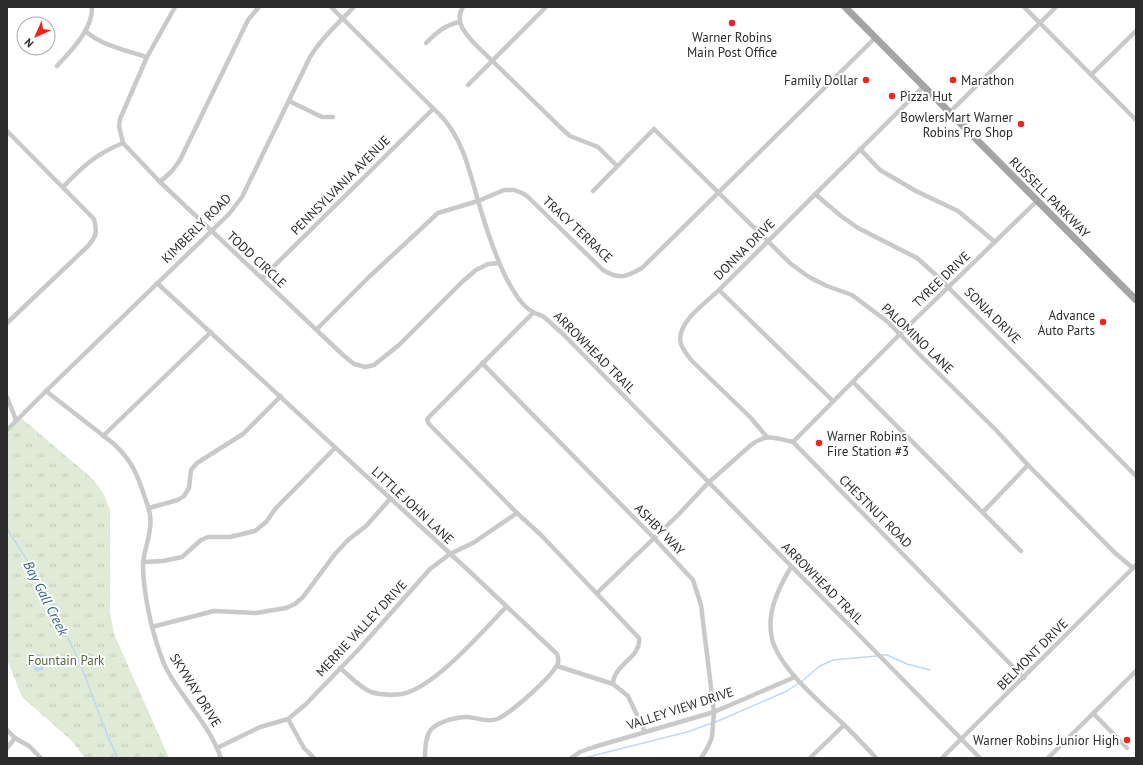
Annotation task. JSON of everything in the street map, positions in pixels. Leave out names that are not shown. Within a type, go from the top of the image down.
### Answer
[{"type":"main road","name":"RUSSELL PARKWAY","points":[[845,7],[1136,300]]},
{"type":"street","points":[[57,66],[70,52],[84,31],[92,16],[92,7]]},
{"type":"street","points":[[63,187],[81,168],[94,158],[123,143],[119,126],[120,119],[147,57],[175,7]]},
{"type":"street","points":[[160,182],[172,171],[180,160],[248,20],[259,7]]},
{"type":"street","points":[[331,7],[434,109],[455,133],[468,165],[478,201],[499,263],[513,291],[533,313]]},
{"type":"street","name":"KIMBERLY ROAD","points":[[7,430],[229,214],[242,197],[288,101],[317,46],[354,7]]},
{"type":"street","points":[[463,7],[459,22],[468,37],[570,136],[598,147],[617,166],[593,191]]},
{"type":"street","points":[[468,85],[546,7]]},
{"type":"street","points":[[1024,7],[1136,120]]},
{"type":"street","points":[[950,112],[1056,7]]},
{"type":"street","points":[[426,43],[437,32],[446,26],[459,22]]},
{"type":"street","points":[[84,31],[105,44],[147,57]]},
{"type":"street","points":[[1091,75],[1136,31]]},
{"type":"street","name":"TRACY TERRACE","points":[[317,329],[369,277],[438,213],[478,201],[504,190],[514,190],[522,193],[603,270],[621,277],[631,275],[642,268],[707,202],[720,192],[876,37]]},
{"type":"street","name":"DONNA DRIVE","points":[[767,436],[685,352],[681,343],[682,330],[687,320],[720,290],[924,86]]},
{"type":"street","points":[[288,101],[322,117],[333,117]]},
{"type":"street","name":"PENNSYLVANIA AVENUE","points":[[262,278],[434,109]]},
{"type":"street","name":"PALOMINO LANE","points":[[617,166],[654,129],[792,264],[809,277],[827,286],[852,295],[871,308],[900,334],[996,430],[1028,465],[1115,553],[1135,567]]},
{"type":"street","points":[[7,131],[94,219],[96,229],[96,235],[88,246],[7,323]]},
{"type":"street","name":"TODD CIRCLE","points":[[123,143],[160,182],[354,364],[365,367],[374,365],[399,345],[476,270],[488,264],[499,263]]},
{"type":"street","points":[[860,149],[880,170],[910,188],[958,211],[995,242]]},
{"type":"street","name":"SONJA DRIVE","points":[[815,194],[858,228],[917,258],[949,286],[1136,476]]},
{"type":"street","name":"TYREE DRIVE","points":[[793,442],[900,334],[1037,201]]},
{"type":"street","name":"LITTLE JOHN LANE","points":[[157,283],[533,631],[557,654],[557,666]]},
{"type":"street","points":[[720,290],[833,401]]},
{"type":"street","name":"ARROWHEAD TRAIL","points":[[613,684],[615,675],[638,648],[640,642],[639,638],[541,534],[517,513],[430,424],[428,420],[429,417],[533,313],[541,315],[562,334],[980,758]]},
{"type":"street","points":[[103,436],[211,332]]},
{"type":"street","name":"ASHBY WAY","points":[[482,363],[654,538],[688,574],[696,586],[701,605],[714,712],[712,737],[701,758]]},
{"type":"street","points":[[853,382],[1022,551]]},
{"type":"street","name":"SKYWAY DRIVE","points":[[46,391],[124,453],[132,464],[149,508],[150,528],[143,562],[146,597],[152,627],[163,662],[201,719],[221,758]]},
{"type":"street","points":[[149,508],[178,500],[184,496],[189,488],[191,470],[197,462],[243,434],[280,396]]},
{"type":"street","points":[[7,397],[16,420]]},
{"type":"street","points":[[597,593],[708,483],[751,445],[767,436],[793,442]]},
{"type":"street","name":"CHESTNUT ROAD","points":[[793,442],[1024,678]]},
{"type":"street","points":[[143,562],[162,561],[182,557],[201,540],[208,537],[230,537],[256,531],[266,522],[276,508],[335,448]]},
{"type":"street","points":[[983,512],[1028,465]]},
{"type":"street","points":[[152,627],[214,611],[256,613],[286,608],[295,604],[303,597],[335,554],[348,540],[366,526],[390,499]]},
{"type":"street","name":"MERRIE VALLEY DRIVE","points":[[217,748],[260,727],[288,719],[305,705],[359,649],[430,569],[450,554],[473,543],[517,513]]},
{"type":"street","points":[[791,567],[776,594],[773,605],[771,629],[772,639],[776,649],[795,677],[876,758]]},
{"type":"street","name":"BELMONT DRIVE","points":[[942,758],[1135,567]]},
{"type":"street","points":[[340,668],[358,684],[370,691],[381,694],[403,694],[418,687],[455,660],[506,607]]},
{"type":"street","points":[[425,758],[426,741],[430,731],[437,726],[453,718],[468,717],[481,720],[496,719],[516,708],[551,674],[557,666],[613,684],[628,696],[645,732]]},
{"type":"street","points":[[1048,758],[1136,671]]},
{"type":"street","name":"VALLEY VIEW DRIVE","points":[[571,758],[580,752],[594,747],[714,712],[795,677]]},
{"type":"street","points":[[1093,713],[1127,748]]},
{"type":"street","points":[[288,719],[304,748],[314,758]]},
{"type":"street","points":[[810,758],[844,725]]},
{"type":"street","points":[[7,730],[15,738],[29,746],[41,758]]},
{"type":"street","points":[[7,748],[15,738]]},
{"type":"green space","name":"Fountain Park","points":[[20,417],[93,479],[103,493],[110,510],[110,613],[114,634],[169,758],[85,758],[71,740],[22,697],[7,659],[7,430]]},
{"type":"water","points":[[40,654],[44,670],[35,672],[31,656]]},
{"type":"waterway","name":"Bay Gall Creek","points":[[7,529],[36,575],[77,657],[118,758]]},
{"type":"waterway","points":[[881,655],[887,655],[907,664],[930,670]]},
{"type":"waterway","points":[[584,758],[687,732],[718,721],[787,691],[820,666],[833,660],[877,656]]},
{"type":"place","name":"Warner Robins Main Post Office","points":[[732,23]]},
{"type":"place","name":"Family Dollar","points":[[866,80]]},
{"type":"place","name":"Marathon","points":[[953,80]]},
{"type":"place","name":"Pizza Hut","points":[[892,96]]},
{"type":"place","name":"BowlersMart Warner Robins Pro Shop","points":[[1021,124]]},
{"type":"place","name":"Advance Auto Parts","points":[[1103,322]]},
{"type":"place","name":"Warner Robins Fire Station #3","points":[[819,443]]},
{"type":"place","name":"Warner Robins Junior High","points":[[1127,740]]}]
